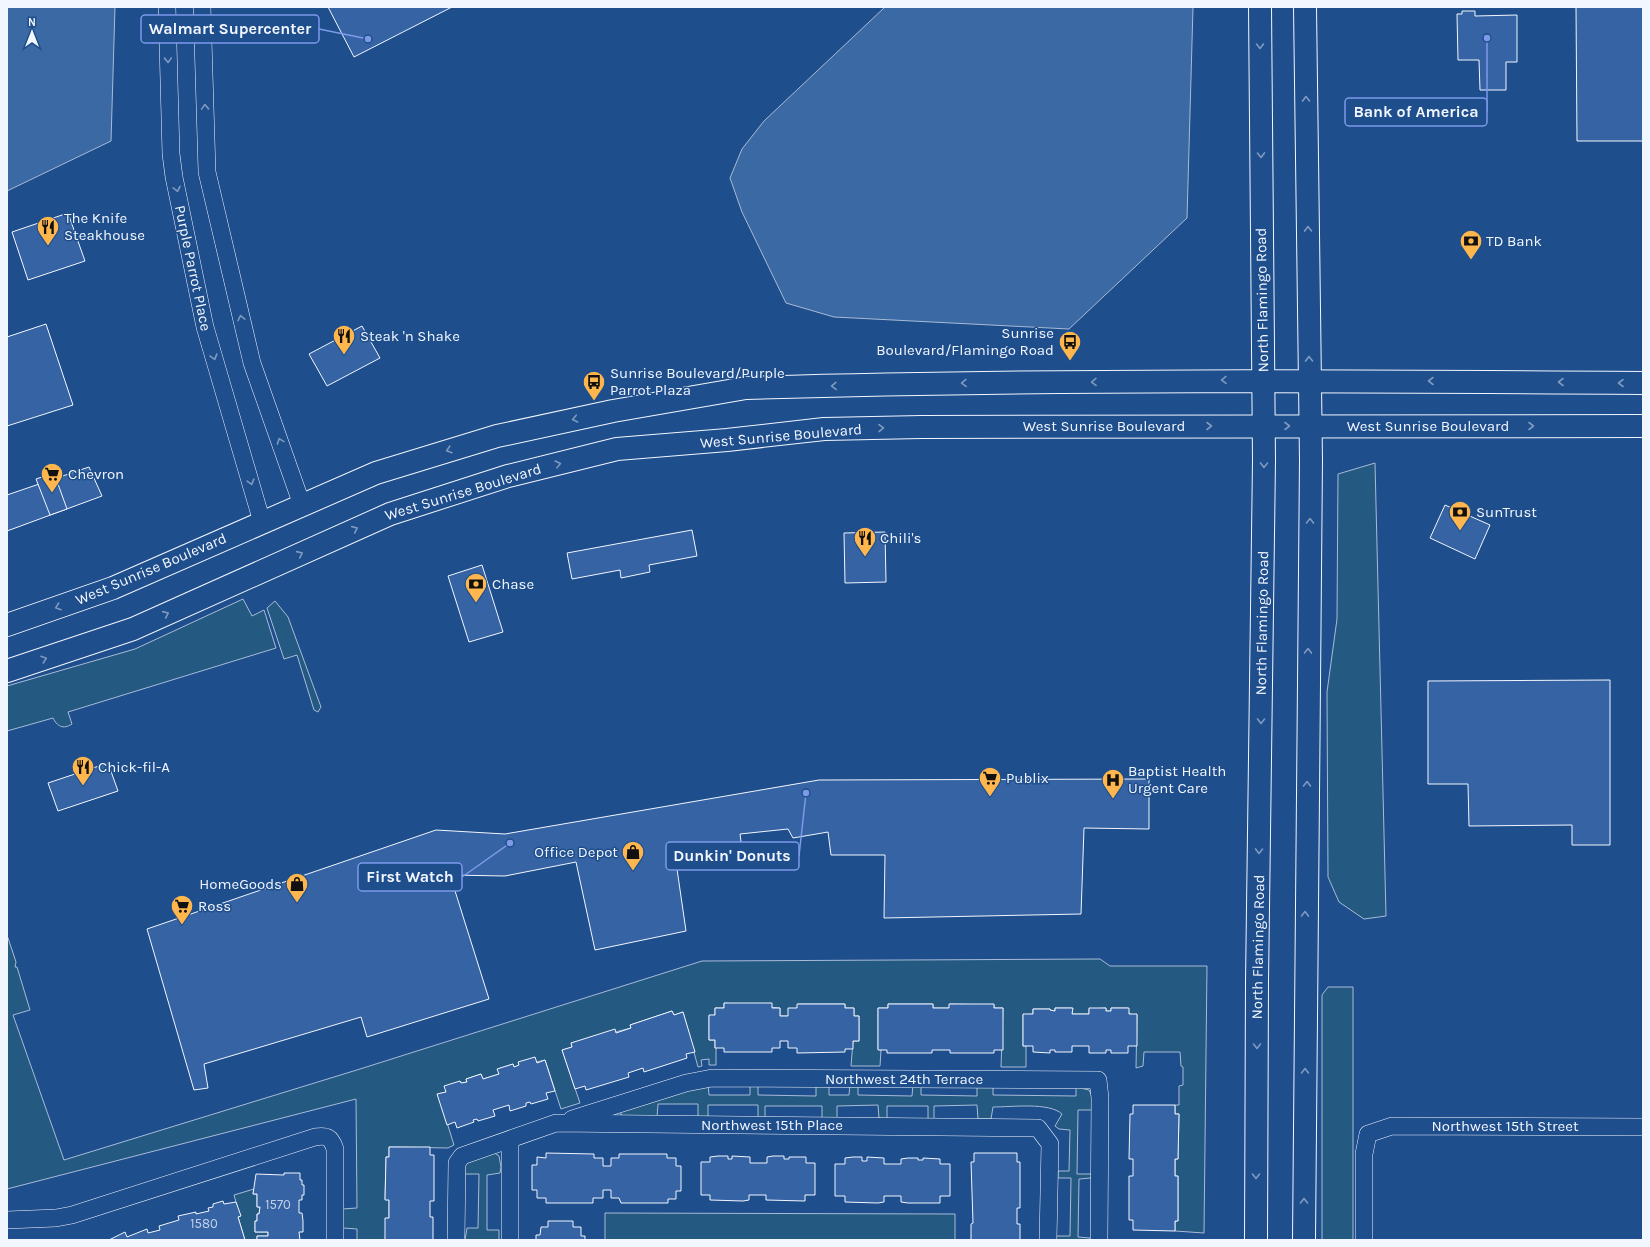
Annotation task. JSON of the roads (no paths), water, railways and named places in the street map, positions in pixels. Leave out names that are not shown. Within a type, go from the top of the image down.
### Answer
[{"type":"highway","name":"North Flamingo Road","points":[[1256,1240],[1264,426],[1260,7]]},
{"type":"highway","points":[[1304,1240],[1310,426],[1305,7]]},
{"type":"highway","name":"West Sunrise Boulevard","points":[[7,625],[113,588],[376,473],[497,436],[613,411],[722,391],[746,388],[922,383],[1263,380],[1643,383]]},
{"type":"highway","name":"West Sunrise Boulevard","points":[[7,671],[133,629],[390,514],[508,476],[617,449],[727,440],[824,429],[921,427],[1643,426]]},
{"type":"street","name":"Purple Parrot Place","points":[[167,7],[171,154],[174,178],[206,327],[262,522]]},
{"type":"street","points":[[202,7],[207,172],[252,363],[302,505]]},
{"type":"street","name":"Northwest 24th Terrace","points":[[556,1124],[686,1083],[712,1078],[1098,1080],[1100,1098],[1099,1240]]},
{"type":"street","name":"Northwest 15th Place","points":[[456,1240],[458,1163],[462,1156],[468,1152],[510,1140],[556,1124],[1038,1128],[1050,1144],[1048,1240]]},
{"type":"street","name":"Northwest 15th Street","points":[[1364,1240],[1364,1154],[1368,1134],[1392,1126],[1643,1127]]},
{"type":"street","points":[[7,1220],[56,1218],[72,1215],[315,1137],[326,1136],[332,1140],[335,1149],[335,1240]]},
{"type":"street","points":[[510,1140],[510,1240]]},
{"type":"place","name":"Bank of America","points":[[1487,38]]},
{"type":"place","name":"Walmart Supercenter","points":[[368,39]]},
{"type":"place","name":"The Knife Steakhouse","points":[[48,246]]},
{"type":"place","name":"TD Bank","points":[[1471,260]]},
{"type":"place","name":"Steak 'n Shake","points":[[344,356]]},
{"type":"place","name":"Sunrise Boulevard/Flamingo Road","points":[[1070,362]]},
{"type":"place","name":"Sunrise Boulevard/Purple Parrot Plaza","points":[[594,402]]},
{"type":"place","name":"Chevron","points":[[52,494]]},
{"type":"place","name":"SunTrust","points":[[1460,532]]},
{"type":"place","name":"Chili's","points":[[865,558]]},
{"type":"place","name":"Chase","points":[[476,604]]},
{"type":"place","name":"Chick-fil-A","points":[[83,786]]},
{"type":"place","name":"Dunkin' Donuts","points":[[806,793]]},
{"type":"place","name":"Publix","points":[[990,798]]},
{"type":"place","name":"Baptist Health Urgent Care","points":[[1113,800]]},
{"type":"place","name":"First Watch","points":[[510,843]]},
{"type":"place","name":"Office Depot","points":[[633,872]]},
{"type":"place","name":"HomeGoods","points":[[297,904]]},
{"type":"place","name":"Ross","points":[[182,926]]}]
